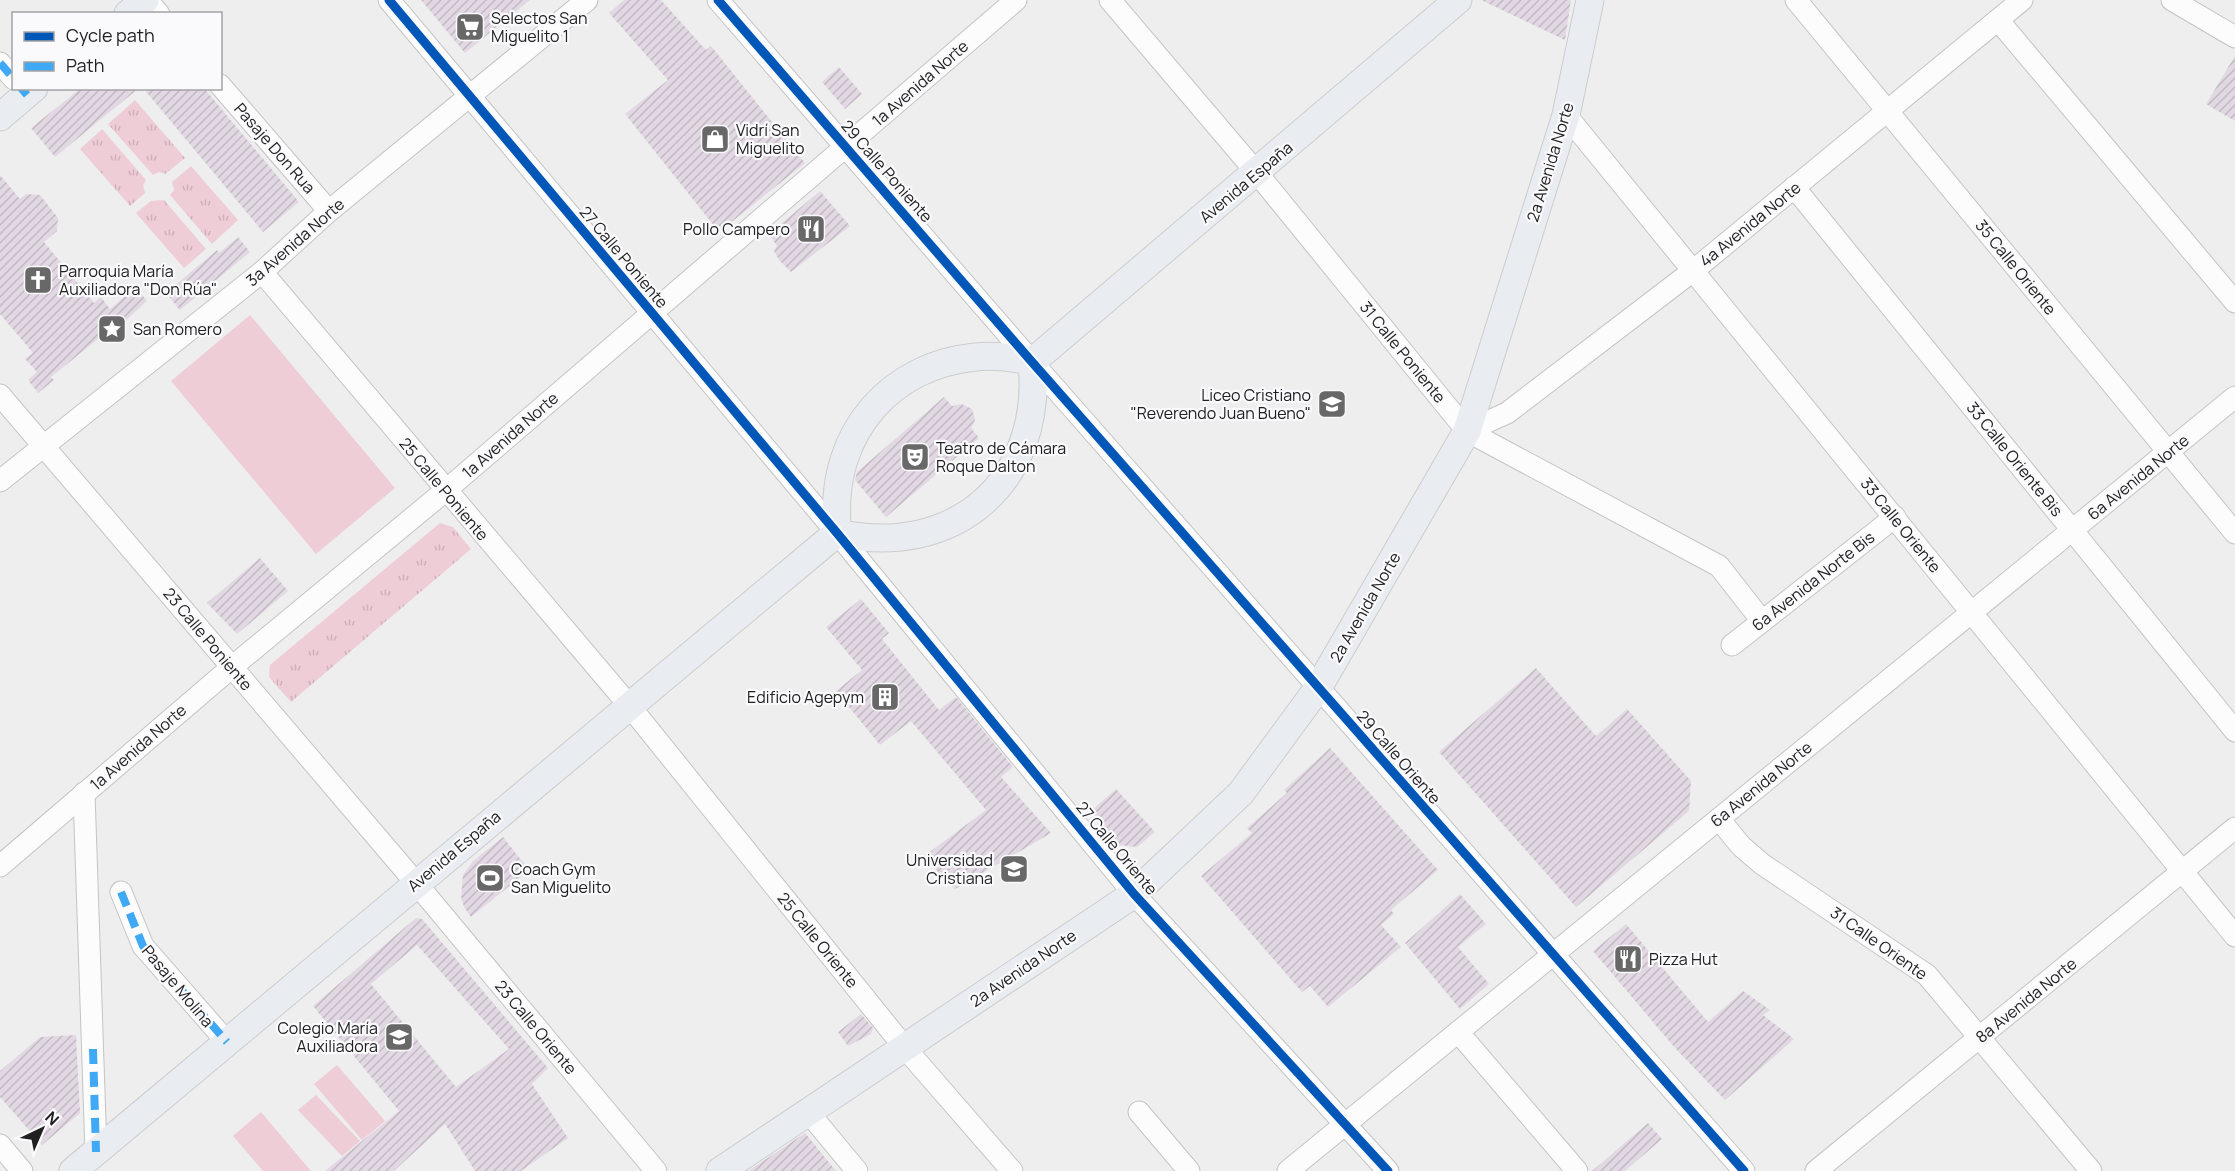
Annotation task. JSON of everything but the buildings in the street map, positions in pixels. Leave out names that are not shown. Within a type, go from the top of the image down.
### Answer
[{"type":"main road","points":[[131,12],[146,0]]},
{"type":"main road","name":"Avenida España","points":[[1032,362],[1458,0]]},
{"type":"main road","name":"2a Avenida Norte","points":[[720,1171],[1134,894],[1241,793],[1318,688],[1467,431],[1566,115],[1590,0]]},
{"type":"main road","points":[[0,117],[22,90]]},
{"type":"main road","points":[[988,355],[1012,356],[1032,362],[1034,386],[1028,433],[1011,469],[991,494],[953,522],[908,538],[860,538],[837,533],[838,482],[844,459],[853,437],[881,399],[899,384],[941,362],[988,355]]},
{"type":"main road","name":"Avenida España","points":[[74,1171],[628,704],[837,533]]},
{"type":"street","points":[[146,0],[157,12]]},
{"type":"street","name":"27 Calle Poniente","points":[[389,0],[837,533]]},
{"type":"street","name":"3a Avenida Norte","points":[[0,481],[262,272],[329,211],[587,0]]},
{"type":"street","name":"29 Calle Poniente","points":[[718,0],[1032,362]]},
{"type":"street","name":"1a Avenida Norte","points":[[0,866],[232,667],[445,491],[1016,0]]},
{"type":"street","name":"31 Calle Poniente","points":[[1110,0],[1257,173],[1467,431],[1719,567],[1762,621]]},
{"type":"street","name":"35 Calle Oriente","points":[[1796,0],[2235,533]]},
{"type":"street","name":"4a Avenida Norte","points":[[1467,431],[1508,413],[1694,270],[2022,0]]},
{"type":"street","points":[[2172,0],[2235,37]]},
{"type":"street","points":[[1998,20],[2235,302]]},
{"type":"street","points":[[0,63],[12,76]]},
{"type":"street","name":"Pasaje Don Rua","points":[[222,87],[329,211]]},
{"type":"street","name":"33 Calle Oriente","points":[[1566,115],[2235,936]]},
{"type":"street","name":"33 Calle Oriente Bis","points":[[1794,187],[2235,731]]},
{"type":"street","name":"25 Calle Poniente","points":[[262,272],[445,491],[628,704]]},
{"type":"street","name":"29 Calle Oriente","points":[[1032,362],[1744,1171]]},
{"type":"street","name":"23 Calle Poniente","points":[[0,395],[416,883]]},
{"type":"street","name":"6a Avenida Norte","points":[[1288,1171],[2235,397]]},
{"type":"street","name":"6a Avenida Norte Bis","points":[[1732,645],[1895,517]]},
{"type":"street","name":"27 Calle Oriente","points":[[837,533],[1134,894],[1388,1171]]},
{"type":"street","name":"25 Calle Oriente","points":[[628,704],[905,1047],[1012,1171]]},
{"type":"street","points":[[84,794],[96,1152]]},
{"type":"street","name":"31 Calle Oriente","points":[[1719,819],[1741,846],[1762,864],[1927,975],[2091,1171]]},
{"type":"street","name":"8a Avenida Norte","points":[[1816,1171],[2235,828]]},
{"type":"street","name":"23 Calle Oriente","points":[[416,883],[656,1171]]},
{"type":"street","name":"Pasaje Molina","points":[[121,892],[143,946],[226,1042]]},
{"type":"street","points":[[1458,1032],[1576,1171]]},
{"type":"street","points":[[808,1112],[857,1171]]},
{"type":"street","points":[[1139,1112],[1189,1171]]},
{"type":"street","points":[[0,1145],[22,1171]]},
{"type":"green space","points":[[135,100],[185,158],[165,174],[159,172],[153,175],[108,124]]},
{"type":"green space","points":[[102,129],[146,180],[143,185],[145,193],[130,206],[80,149]]},
{"type":"green space","points":[[191,166],[238,220],[212,244],[170,195],[174,190],[172,182]]},
{"type":"green space","points":[[164,200],[206,249],[184,268],[136,213],[151,201]]},
{"type":"green space","points":[[250,315],[395,488],[316,554],[171,381]]},
{"type":"green space","points":[[440,523],[453,527],[471,549],[291,702],[269,677],[270,665]]},
{"type":"green space","points":[[337,1065],[385,1121],[362,1140],[314,1084]]},
{"type":"green space","points":[[316,1095],[360,1141],[342,1156],[298,1110]]},
{"type":"green space","points":[[261,1112],[311,1171],[263,1171],[233,1136]]},
{"type":"marked path","points":[[0,63],[12,77]]},
{"type":"marked path","points":[[23,90],[27,95]]},
{"type":"marked path","points":[[121,892],[143,946],[227,1042]]},
{"type":"marked path","points":[[93,1049],[96,1152]]},
{"type":"cycle path","points":[[389,0],[837,533],[1134,894],[1388,1171]]},
{"type":"cycle path","points":[[718,0],[1032,362],[1744,1171]]},
{"type":"place","name":"Selectos San Miguelito 1","points":[[470,27]]},
{"type":"place","name":"Vidrí San Miguelito","points":[[715,139]]},
{"type":"place","name":"Pollo Campero","points":[[811,229]]},
{"type":"place","name":"Parroquia María Auxiliadora \"Don Rúa\"","points":[[38,280]]},
{"type":"place","name":"San Romero","points":[[112,329]]},
{"type":"place","name":"Liceo Cristiano \"Reverendo Juan Bueno\"","points":[[1332,404]]},
{"type":"place","name":"Teatro de Cámara Roque Dalton","points":[[915,457]]},
{"type":"place","name":"Edificio Agepym","points":[[885,697]]},
{"type":"place","name":"Universidad Cristiana","points":[[1014,869]]},
{"type":"place","name":"Coach Gym San Miguelito","points":[[490,878]]},
{"type":"place","name":"Pizza Hut","points":[[1628,959]]},
{"type":"place","name":"Colegio María Auxiliadora","points":[[399,1037]]}]
